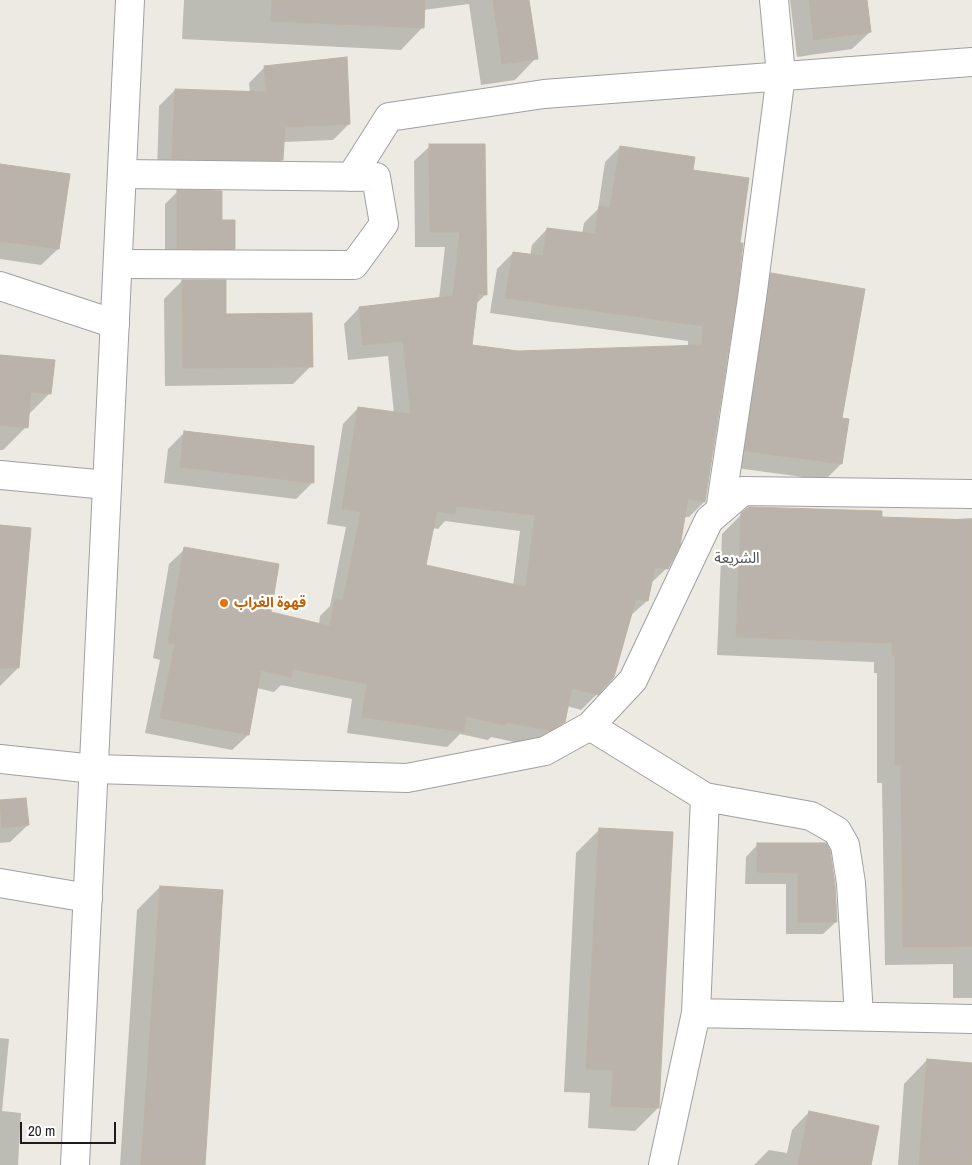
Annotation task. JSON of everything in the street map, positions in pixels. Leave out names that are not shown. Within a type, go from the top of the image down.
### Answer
[{"type":"street","points":[[75,1165],[130,0]]},
{"type":"street","points":[[720,510],[752,298],[780,75],[774,0]]},
{"type":"street","points":[[351,177],[389,117],[544,94],[972,62]]},
{"type":"street","points":[[118,264],[354,265],[384,224],[376,177],[122,174]]},
{"type":"street","points":[[0,286],[115,324]]},
{"type":"street","points":[[0,475],[107,485]]},
{"type":"street","points":[[0,759],[94,769],[408,778],[545,750],[590,726],[633,680],[709,520],[743,491],[972,494]]},
{"type":"street","points":[[590,726],[705,797],[811,816],[837,831],[845,845],[851,882],[859,1016]]},
{"type":"street","points":[[663,1165],[696,1012],[705,797]]},
{"type":"street","points":[[0,883],[88,898]]},
{"type":"street","points":[[696,1012],[972,1019]]},
{"type":"building","points":[[272,0],[425,0],[424,28],[271,21]]},
{"type":"building","points":[[493,0],[529,0],[538,59],[502,64]]},
{"type":"building","points":[[809,0],[867,0],[871,32],[814,40]]},
{"type":"building","points":[[347,57],[350,124],[285,127],[283,160],[172,159],[175,89],[267,92],[264,66]]},
{"type":"building","points":[[429,144],[485,144],[487,295],[478,294],[472,345],[518,351],[702,345],[703,326],[505,298],[513,252],[543,256],[547,228],[595,234],[599,206],[610,208],[620,146],[695,157],[693,170],[749,178],[740,243],[743,243],[737,296],[705,502],[688,499],[680,546],[668,569],[655,567],[648,601],[636,599],[614,677],[598,695],[572,688],[565,722],[550,731],[506,722],[505,725],[466,716],[464,732],[362,717],[367,684],[293,669],[291,677],[261,670],[249,735],[160,718],[175,644],[168,643],[184,547],[279,564],[271,612],[330,626],[335,599],[343,601],[361,512],[342,509],[358,407],[411,414],[403,341],[363,345],[359,307],[453,296],[460,232],[430,232]],"holes":[[[456,506],[535,515],[526,587],[426,565],[437,511],[455,514]]]},
{"type":"building","points":[[0,164],[70,174],[59,249],[0,241]]},
{"type":"building","points":[[177,190],[222,191],[222,220],[235,220],[235,249],[177,249]]},
{"type":"building","points":[[771,273],[865,289],[842,418],[849,419],[842,464],[745,451]]},
{"type":"building","points":[[182,280],[226,280],[226,314],[312,313],[313,367],[183,368]]},
{"type":"building","points":[[0,355],[55,360],[51,394],[31,392],[28,428],[0,425]]},
{"type":"building","points":[[184,431],[314,446],[314,483],[180,467]]},
{"type":"building","points":[[749,507],[882,511],[882,517],[972,520],[972,946],[903,947],[901,765],[895,765],[895,655],[892,655],[892,643],[736,637],[741,513]]},
{"type":"building","points":[[0,525],[31,528],[19,668],[0,668]]},
{"type":"building","points":[[26,798],[29,825],[2,828],[0,800]]},
{"type":"building","points":[[599,828],[673,832],[659,1108],[611,1106],[613,1070],[586,1069]]},
{"type":"building","points":[[757,843],[826,843],[830,850],[835,885],[837,922],[798,922],[798,873],[757,872]]},
{"type":"building","points":[[160,886],[223,890],[205,1165],[141,1165]]},
{"type":"building","points":[[927,1059],[972,1063],[972,1165],[919,1165]]},
{"type":"building","points":[[809,1111],[879,1126],[871,1165],[798,1165]]},
{"type":"place","name":"قهوة الغراب","points":[[224,603]]},
{"type":"district","name":"الشريعة","points":[[737,559]]}]
